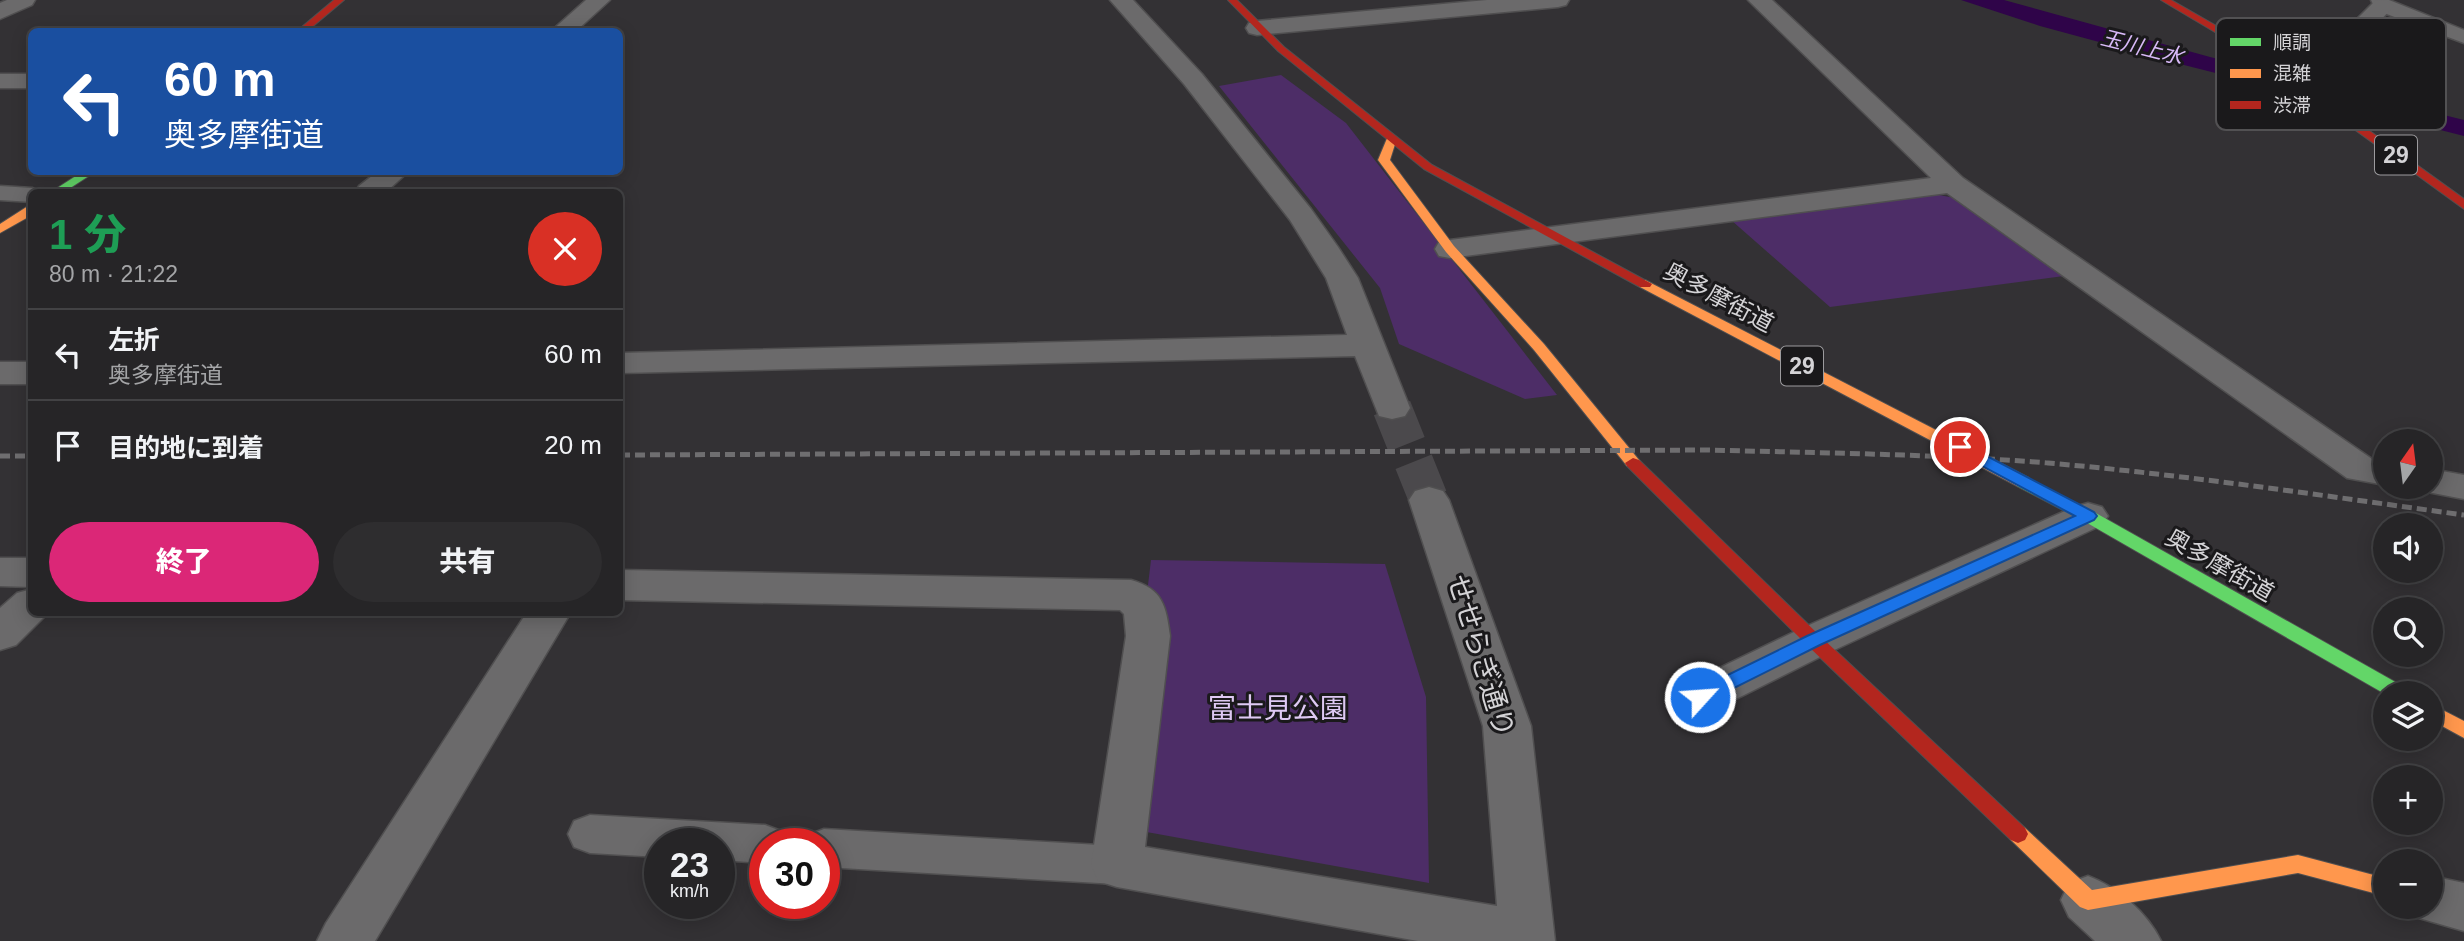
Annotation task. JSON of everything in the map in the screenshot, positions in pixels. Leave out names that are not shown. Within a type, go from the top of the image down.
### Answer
[{"type":"main road","points":[[305,28],[340,0]]},
{"type":"main road","name":"奥多摩街道","points":[[1232,0],[1257,28],[1428,167],[1697,312],[2088,516],[2378,681]]},
{"type":"main road","name":"29","points":[[2165,0],[2216,28]]},
{"type":"main road","name":"29","points":[[2360,130],[2464,205]]},
{"type":"main road","points":[[1392,138],[1384,160],[1450,248],[1539,347],[1621,452],[1814,641],[2088,900],[2298,864],[2373,884]]},
{"type":"main road","points":[[62,189],[84,175]]},
{"type":"main road","points":[[0,229],[28,212]]},
{"type":"main road","points":[[2443,718],[2464,730]]},
{"type":"street","points":[[0,12],[24,0]]},
{"type":"street","points":[[566,28],[599,0]]},
{"type":"street","points":[[1121,0],[1193,79],[1301,215],[1342,278],[1392,408]]},
{"type":"street","points":[[1257,28],[1558,0]]},
{"type":"street","points":[[1759,0],[1953,184],[2361,469],[2373,471]]},
{"type":"street","points":[[2368,18],[2381,3]]},
{"type":"street","points":[[0,80],[28,80]]},
{"type":"street","points":[[373,189],[390,175]]},
{"type":"street","points":[[1450,248],[1953,184]]},
{"type":"street","points":[[623,363],[1369,345]]},
{"type":"street","points":[[0,373],[28,373]]},
{"type":"street","points":[[2443,483],[2464,487]]},
{"type":"street","name":"せせらぎ通り","points":[[1429,500],[1507,726],[1527,938]]},
{"type":"street","points":[[1700,697],[1814,641],[2088,516]]},
{"type":"street","points":[[0,572],[28,573]]},
{"type":"street","points":[[623,585],[1131,595],[1145,609],[1148,636],[1117,864],[1527,938]]},
{"type":"street","points":[[0,634],[28,608]]},
{"type":"street","points":[[345,941],[548,616]]},
{"type":"street","points":[[2088,900],[2133,941]]},
{"type":"street","points":[[2443,902],[2464,908]]},
{"type":"lane","points":[[2381,3],[2418,18]]},
{"type":"lane","points":[[2446,30],[2464,37]]},
{"type":"lane","points":[[0,193],[28,195]]},
{"type":"lane","points":[[590,834],[749,843]]},
{"type":"lane","points":[[840,849],[1117,864]]},
{"type":"green space","points":[[1281,75],[1346,123],[1557,395],[1525,399],[1399,344],[1380,288],[1219,86]]},
{"type":"green space","points":[[1934,194],[1965,200],[2079,274],[1830,307],[1731,220]]},
{"type":"green space","name":"富士見公園","points":[[1151,560],[1385,564],[1426,697],[1429,883],[1119,827]]},
{"type":"water","name":"玉川上水","points":[[1961,0],[2004,0],[2216,58],[2216,73],[2184,65],[2040,26]]},
{"type":"water","points":[[2446,116],[2464,120],[2464,136],[2440,130],[2446,130]]},
{"type":"tunnel","points":[[1392,408],[1429,500]]},
{"type":"railway","points":[[623,455],[1708,450],[1878,454],[2100,468],[2256,486],[2464,515]]},
{"type":"railway","points":[[0,456],[28,456]]},
{"type":"traffic: fast","points":[[62,189],[84,175]]},
{"type":"traffic: fast","points":[[2023,482],[2088,516],[2378,681]]},
{"type":"traffic: slow","points":[[1392,138],[1384,160],[1450,249],[1539,347],[1633,463]]},
{"type":"traffic: slow","points":[[0,229],[28,212]]},
{"type":"traffic: slow","points":[[1645,284],[2023,482]]},
{"type":"traffic: slow","points":[[2443,718],[2464,730]]},
{"type":"traffic: slow","points":[[2018,834],[2088,900],[2298,864],[2373,884]]},
{"type":"traffic: jam","points":[[305,28],[340,0]]},
{"type":"traffic: jam","points":[[1232,0],[1281,49],[1428,167],[1645,284]]},
{"type":"traffic: jam","points":[[2165,0],[2216,29]]},
{"type":"traffic: jam","points":[[2361,130],[2464,205]]},
{"type":"traffic: jam","points":[[1633,463],[1814,641],[2018,834]]},
{"type":"route","points":[[1700,697],[1814,641],[2088,516],[1960,447]]}]
